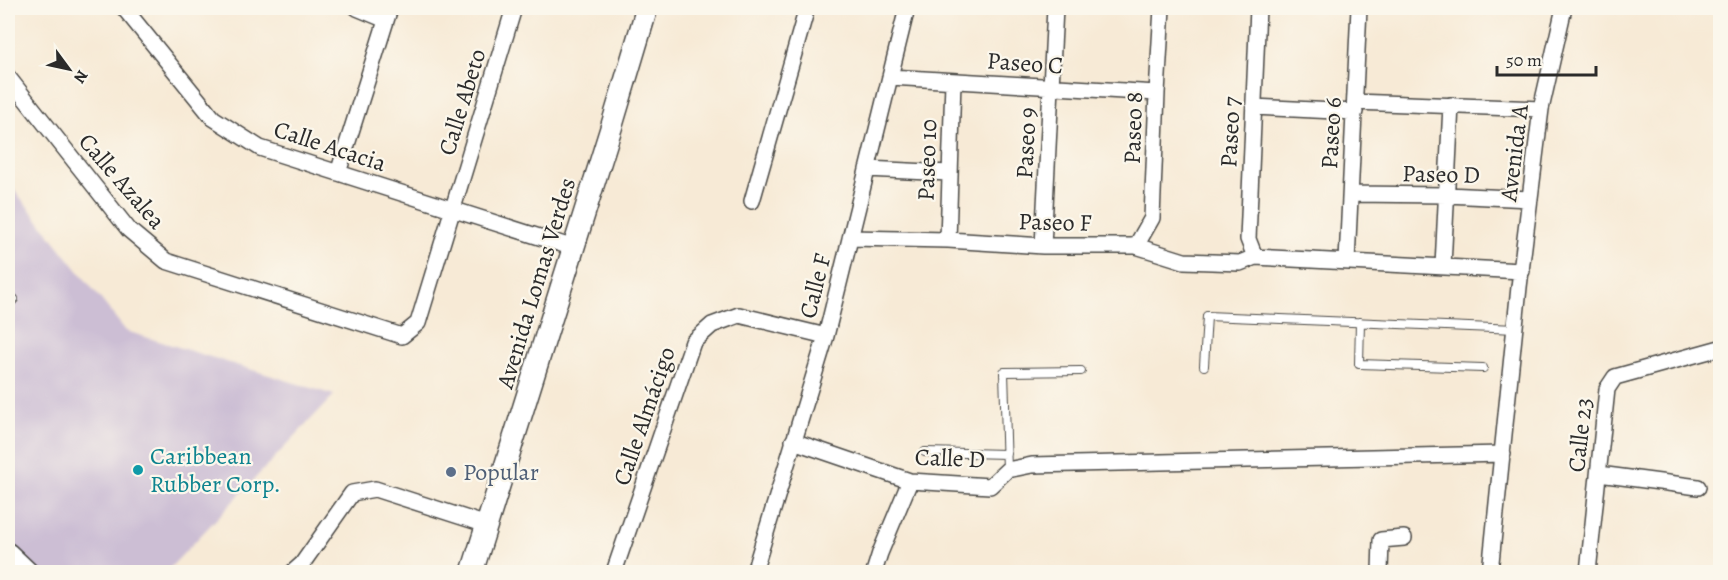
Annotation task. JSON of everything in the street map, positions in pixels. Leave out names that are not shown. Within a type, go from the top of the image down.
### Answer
[{"type":"street","name":"Calle Acacia","points":[[124,8],[213,118],[260,148],[574,248]]},
{"type":"street","points":[[338,173],[388,14],[357,8]]},
{"type":"street","name":"Calle Abeto","points":[[364,324],[402,336],[418,323],[514,8]]},
{"type":"street","name":"Avenida Lomas Verdes","points":[[472,573],[647,8]]},
{"type":"street","points":[[752,201],[807,8]]},
{"type":"street","name":"Calle F","points":[[754,573],[826,336],[907,8]]},
{"type":"street","name":"Paseo 9","points":[[1043,246],[1055,8]]},
{"type":"street","name":"Paseo 8","points":[[1136,246],[1152,218],[1162,8]]},
{"type":"street","name":"Paseo 7","points":[[1255,256],[1248,239],[1258,8]]},
{"type":"street","name":"Paseo 6","points":[[1347,261],[1359,8]]},
{"type":"street","name":"Avenida A","points":[[1516,329],[1541,109],[1564,8]]},
{"type":"street","name":"Calle Azalea","points":[[8,77],[129,230],[166,261],[364,324]]},
{"type":"street","name":"Paseo C","points":[[890,77],[1157,93]]},
{"type":"street","name":"Paseo 10","points":[[948,240],[953,81]]},
{"type":"street","points":[[1254,107],[1451,105],[1541,109]]},
{"type":"street","points":[[1443,266],[1451,105]]},
{"type":"street","points":[[867,169],[949,173]]},
{"type":"street","name":"Paseo D","points":[[1351,194],[1530,199]]},
{"type":"street","name":"Paseo F","points":[[850,238],[948,240],[1043,246],[1136,246],[1184,261],[1240,263],[1255,256]]},
{"type":"street","points":[[1255,256],[1522,271]]},
{"type":"street","name":"Calle Almácigo","points":[[614,573],[693,342],[712,325],[738,315],[826,336]]},
{"type":"street","points":[[1490,573],[1516,329]]},
{"type":"street","name":"Calle 23","points":[[1588,573],[1607,389],[1615,377],[1720,348]]},
{"type":"street","name":"Calle D","points":[[793,441],[910,481],[990,486],[1007,470],[1032,465],[1503,454]]},
{"type":"street","points":[[1599,474],[1698,487]]},
{"type":"street","points":[[874,573],[910,481]]},
{"type":"street","points":[[293,573],[302,564],[352,493],[375,489],[487,525]]},
{"type":"street","points":[[1380,573],[1381,540],[1404,538]]},
{"type":"street","points":[[8,554],[27,573]]},
{"type":"lane","points":[[8,305],[14,298]]},
{"type":"lane","points":[[1204,366],[1207,316],[1516,329]]},
{"type":"lane","points":[[1360,322],[1359,364],[1483,368]]},
{"type":"lane","points":[[1007,470],[1004,372],[1081,371]]},
{"type":"lane","points":[[925,452],[1007,454]]},
{"type":"shaded area","points":[[8,182],[126,331],[334,395],[166,572],[8,572]]},
{"type":"place","name":"Caribbean Rubber Corp.","points":[[138,470]]},
{"type":"place","name":"Popular","points":[[451,472]]}]
